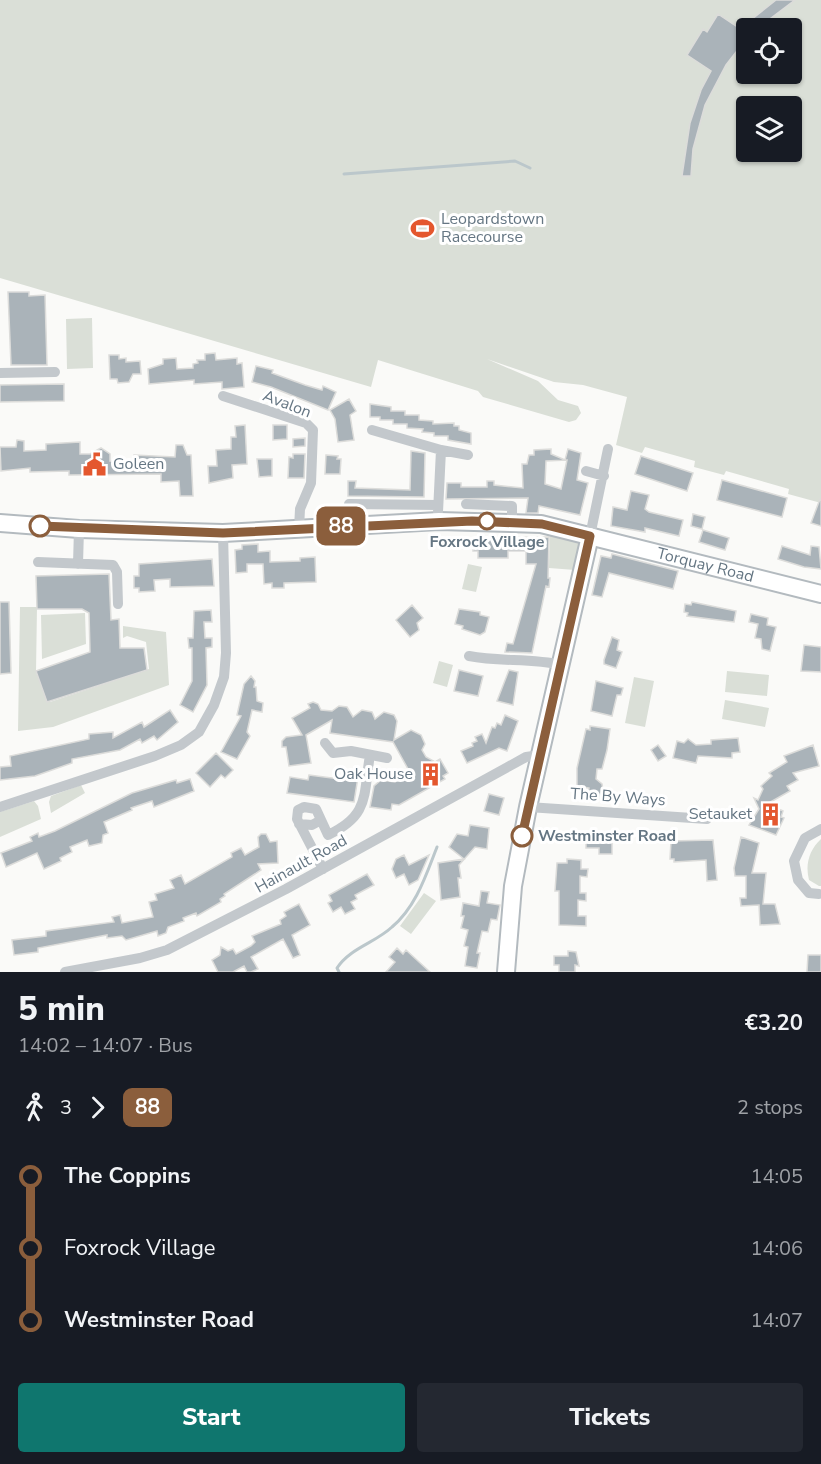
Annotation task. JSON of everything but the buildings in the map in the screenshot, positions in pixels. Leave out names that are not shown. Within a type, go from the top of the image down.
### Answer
[{"type":"street","points":[[0,373],[55,372]]},
{"type":"street","name":"Avalon","points":[[223,396],[265,417],[306,423],[314,435],[311,483],[300,509],[299,529]]},
{"type":"street","points":[[378,434],[468,455]]},
{"type":"street","points":[[506,972],[513,886],[528,807],[562,664],[608,449]]},
{"type":"street","points":[[349,504],[438,513],[441,450]]},
{"type":"street","points":[[586,471],[604,476]]},
{"type":"street","points":[[466,504],[512,506],[512,522]]},
{"type":"street","name":"Torquay Road","points":[[0,523],[79,529],[223,533],[299,529],[438,513],[542,524],[821,594]]},
{"type":"street","points":[[78,564],[79,529]]},
{"type":"street","points":[[0,807],[155,756],[181,745],[199,732],[214,705],[224,677],[226,653],[223,533]]},
{"type":"street","points":[[38,562],[113,566],[117,572],[118,604]]},
{"type":"street","points":[[469,656],[499,661],[543,661],[562,664]]},
{"type":"street","points":[[325,743],[333,753],[351,751],[387,758]]},
{"type":"street","points":[[323,868],[299,824],[298,810],[304,807],[316,809],[328,835],[355,819],[362,808],[370,755]]},
{"type":"street","name":"Hainault Road","points":[[66,972],[140,958],[167,950],[526,757],[540,755]]},
{"type":"street","name":"The By Ways","points":[[528,807],[707,819]]},
{"type":"street","points":[[299,824],[312,825],[321,820]]},
{"type":"street","points":[[819,894],[809,893],[798,880],[794,861],[806,838],[821,829]]},
{"type":"shaded area","name":"Leopardstown Racecourse","points":[[0,0],[821,0],[821,503],[788,494],[789,489],[726,471],[724,475],[694,467],[695,461],[645,447],[642,453],[616,445],[627,397],[583,385],[554,382],[487,359],[538,381],[558,400],[578,406],[581,413],[576,420],[569,422],[483,397],[478,391],[378,360],[371,387],[0,278]]},
{"type":"shaded area","points":[[92,318],[93,368],[67,369],[66,319]]},
{"type":"shaded area","points":[[550,533],[581,539],[575,570],[549,568]]},
{"type":"shaded area","points":[[468,564],[482,567],[476,592],[462,589]]},
{"type":"shaded area","points":[[20,607],[37,607],[36,672],[47,701],[50,702],[149,669],[146,642],[127,636],[123,638],[123,626],[166,632],[169,685],[53,727],[18,731]]},
{"type":"shaded area","points":[[85,613],[86,644],[42,659],[41,615]]},
{"type":"shaded area","points":[[439,661],[453,665],[447,687],[433,683]]},
{"type":"shaded area","points":[[727,671],[769,675],[767,696],[725,692]]},
{"type":"shaded area","points":[[634,677],[654,681],[645,727],[625,723]]},
{"type":"shaded area","points":[[725,700],[769,708],[765,727],[722,719]]},
{"type":"shaded area","points":[[81,785],[85,793],[51,813],[49,802],[51,796]]},
{"type":"shaded area","points":[[34,801],[38,806],[41,819],[0,837],[0,812]]},
{"type":"shaded area","points":[[821,839],[821,886],[819,886],[809,880],[808,869],[811,853]]},
{"type":"shaded area","points":[[424,893],[436,901],[411,934],[400,926]]},
{"type":"waterway","points":[[344,174],[515,161],[530,168]]},
{"type":"waterway","points":[[339,972],[337,968],[342,961],[385,933],[408,910],[437,847]]},
{"type":"bus line","name":"88","points":[[40,526],[223,533],[472,521],[542,524],[590,536],[522,836]]},
{"type":"place","name":"Leopardstown Racecourse","points":[[423,228]]},
{"type":"place","name":"Goleen","points":[[95,464]]},
{"type":"place","name":"Foxrock Village","points":[[487,521]]},
{"type":"place","name":"Oak House","points":[[431,774]]},
{"type":"place","name":"Setauket","points":[[770,814]]},
{"type":"place","name":"Westminster Road","points":[[522,836]]}]
